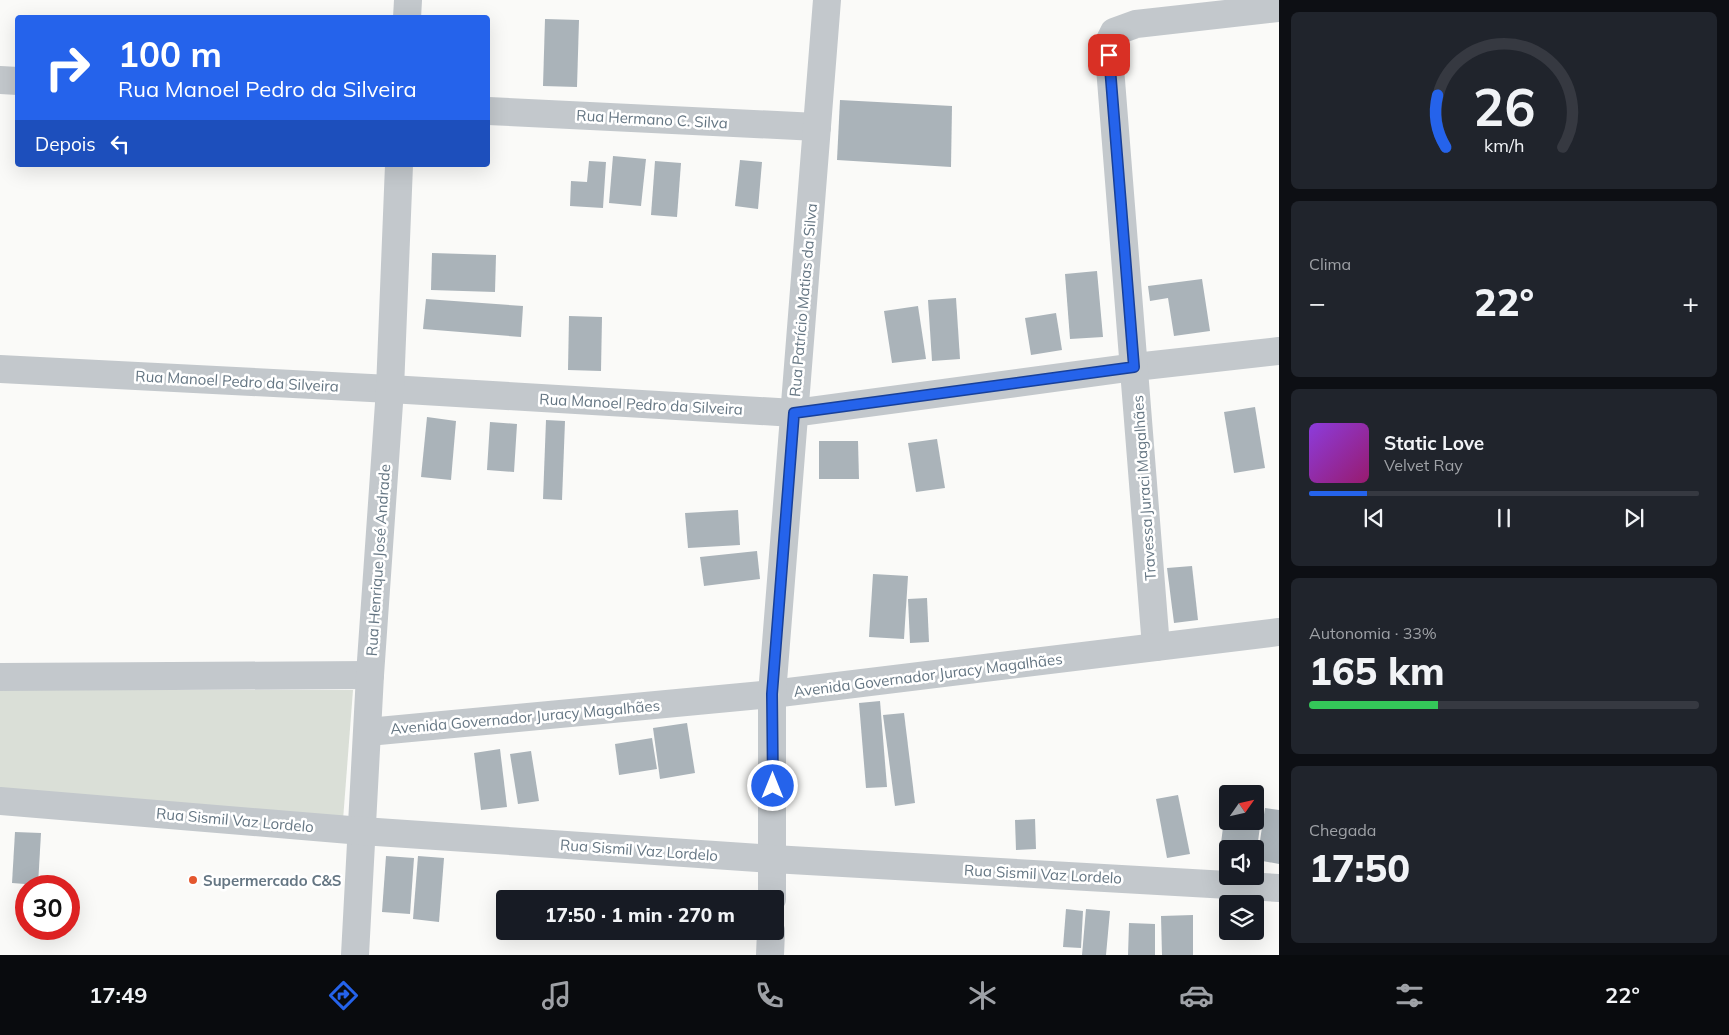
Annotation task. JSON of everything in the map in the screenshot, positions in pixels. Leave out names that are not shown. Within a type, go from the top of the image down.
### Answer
[{"type":"street","points":[[407,15],[408,0]]},
{"type":"street","name":"Rua Patrício Matias da Silva","points":[[772,890],[772,694],[827,0]]},
{"type":"street","name":"Travessa Juraci Magalhães","points":[[1156,646],[1109,42],[1114,32],[1136,24],[1279,8]]},
{"type":"street","points":[[0,80],[15,81]]},
{"type":"street","name":"Rua Hermano C. Silva","points":[[490,111],[817,127]]},
{"type":"street","name":"Rua Henrique José Andrade","points":[[355,955],[370,675],[390,389],[399,167]]},
{"type":"street","name":"Rua Manoel Pedro da Silveira","points":[[0,369],[390,389],[794,413],[1134,367],[1279,351]]},
{"type":"street","name":"Avenida Governador Juracy Magalhães","points":[[368,732],[772,694],[1279,632]]},
{"type":"street","points":[[0,677],[370,675]]},
{"type":"street","name":"Rua Sismil Vaz Lordelo","points":[[0,801],[362,831],[773,859],[1279,888]]},
{"type":"street","points":[[770,955],[771,940]]},
{"type":"shaded area","points":[[0,690],[353,690],[343,820],[0,794]]},
{"type":"building","points":[[545,19],[579,20],[577,87],[543,86]]},
{"type":"building","points":[[840,100],[952,106],[951,167],[837,160]]},
{"type":"building","points":[[613,156],[646,159],[641,206],[609,203]]},
{"type":"building","points":[[740,160],[762,162],[758,209],[735,206]]},
{"type":"building","points":[[589,161],[606,162],[603,208],[570,206],[571,181],[587,182]]},
{"type":"building","points":[[655,161],[681,163],[677,217],[651,215]]},
{"type":"building","points":[[432,253],[496,255],[495,292],[431,290]]},
{"type":"building","points":[[1097,271],[1103,337],[1070,339],[1065,274]]},
{"type":"building","points":[[1202,279],[1210,331],[1174,336],[1168,298],[1150,301],[1148,286]]},
{"type":"building","points":[[956,298],[960,359],[932,361],[928,300]]},
{"type":"building","points":[[426,299],[523,306],[521,337],[423,329]]},
{"type":"building","points":[[918,306],[926,359],[892,363],[884,311]]},
{"type":"building","points":[[1056,313],[1062,350],[1031,355],[1025,318]]},
{"type":"building","points":[[569,316],[602,317],[601,371],[568,370]]},
{"type":"building","points":[[1255,407],[1265,468],[1234,473],[1224,412]]},
{"type":"building","points":[[427,417],[456,421],[451,480],[421,477]]},
{"type":"building","points":[[546,420],[565,421],[562,500],[543,499]]},
{"type":"building","points":[[490,422],[517,424],[514,472],[487,470]]},
{"type":"building","points":[[937,439],[945,488],[916,492],[908,443]]},
{"type":"building","points":[[819,441],[858,441],[859,479],[819,479]]},
{"type":"building","points":[[738,510],[740,545],[688,548],[685,513]]},
{"type":"building","points":[[757,551],[760,579],[704,586],[700,557]]},
{"type":"building","points":[[1192,566],[1198,620],[1174,623],[1167,568]]},
{"type":"building","points":[[873,574],[908,576],[904,639],[869,637]]},
{"type":"building","points":[[927,598],[929,642],[910,643],[908,599]]},
{"type":"building","points":[[880,701],[887,787],[866,788],[859,703]]},
{"type":"building","points":[[904,713],[915,803],[895,806],[883,715]]},
{"type":"building","points":[[687,723],[695,773],[660,779],[653,728]]},
{"type":"building","points":[[652,738],[657,769],[619,775],[615,744]]},
{"type":"building","points":[[500,749],[507,807],[481,810],[474,753]]},
{"type":"building","points":[[531,751],[539,801],[518,804],[510,754]]},
{"type":"building","points":[[1178,795],[1190,854],[1167,858],[1156,799]]},
{"type":"building","points":[[1265,808],[1279,810],[1279,864],[1264,861],[1264,840],[1260,840],[1262,830],[1264,830]]},
{"type":"building","points":[[1035,819],[1036,849],[1016,850],[1015,820]]},
{"type":"building","points":[[1223,830],[1260,830],[1258,840],[1221,840]]},
{"type":"building","points":[[15,832],[41,833],[39,875],[15,875],[15,883],[12,883]]},
{"type":"building","points":[[386,856],[414,858],[410,914],[382,912]]},
{"type":"building","points":[[418,856],[444,858],[439,922],[413,919]]},
{"type":"building","points":[[1066,909],[1083,911],[1081,948],[1063,947]]},
{"type":"building","points":[[1086,909],[1110,911],[1106,955],[1082,955]]},
{"type":"building","points":[[1193,915],[1193,955],[1162,955],[1161,916]]},
{"type":"building","points":[[1129,923],[1155,924],[1155,955],[1128,955]]},
{"type":"place","name":"Supermercado C&S","points":[[193,880]]},
{"type":"route","points":[[773,786],[772,694],[794,413],[1134,367],[1109,55]]}]
